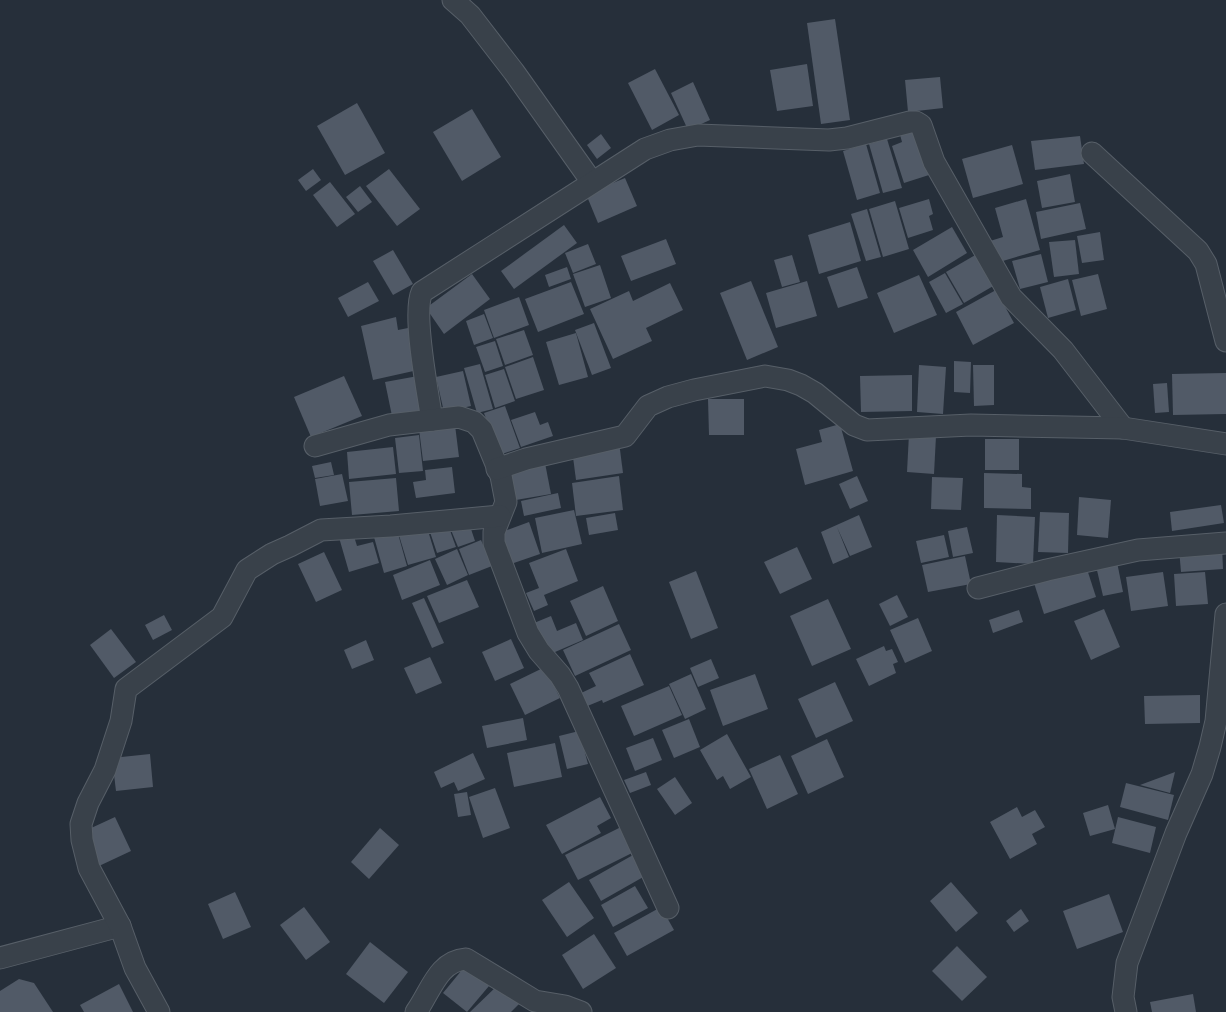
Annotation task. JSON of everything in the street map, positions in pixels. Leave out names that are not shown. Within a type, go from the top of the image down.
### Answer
[{"type":"street","points":[[453,0],[470,15],[514,72],[592,182]]},
{"type":"street","points":[[432,420],[423,361],[419,315],[419,299],[422,292],[644,149],[670,140],[698,135],[829,140],[847,138],[916,122],[921,125],[934,162],[1011,297],[1063,350],[1123,428]]},
{"type":"street","points":[[1092,153],[1198,252],[1206,264],[1226,340]]},
{"type":"street","points":[[498,468],[526,459],[624,436],[648,406],[668,398],[694,390],[765,376],[788,380],[801,385],[815,393],[854,425],[867,430],[971,425],[1123,428],[1226,444]]},
{"type":"street","points":[[316,446],[389,425],[459,417],[474,422],[482,430],[501,476],[506,502],[494,532],[494,542],[528,633],[539,651],[560,675],[568,688],[668,908]]},
{"type":"street","points":[[159,1012],[135,968],[120,926],[89,868],[82,840],[81,824],[88,803],[105,770],[121,721],[126,689],[222,617],[247,570],[272,554],[321,530],[500,516]]},
{"type":"street","points":[[978,588],[1047,570],[1138,550],[1226,543]]},
{"type":"street","points":[[1126,1012],[1123,997],[1127,962],[1170,850],[1202,774],[1210,746],[1216,721],[1226,614]]},
{"type":"street","points":[[0,958],[120,926]]},
{"type":"street","points":[[427,1008],[441,972],[448,964],[466,959],[535,1001],[565,1006],[581,1012]]},
{"type":"building","points":[[835,19],[850,120],[821,124],[807,23]]},
{"type":"building","points":[[807,64],[813,106],[777,111],[770,70]]},
{"type":"building","points":[[655,69],[679,115],[652,130],[628,83]]},
{"type":"building","points":[[940,77],[943,108],[908,112],[905,80]]},
{"type":"building","points":[[693,82],[710,120],[688,130],[671,93]]},
{"type":"building","points":[[357,103],[385,153],[345,175],[317,126]]},
{"type":"building","points":[[472,109],[501,157],[462,181],[433,132]]},
{"type":"building","points":[[914,127],[929,175],[904,183],[892,146],[902,142],[899,131]]},
{"type":"building","points":[[601,134],[611,148],[597,159],[587,145]]},
{"type":"building","points":[[1080,136],[1084,164],[1035,170],[1031,141]]},
{"type":"building","points":[[887,139],[902,188],[883,193],[869,144]]},
{"type":"building","points":[[866,144],[880,193],[857,200],[843,151]]},
{"type":"building","points":[[1012,145],[1023,184],[973,198],[962,159]]},
{"type":"building","points":[[313,169],[321,180],[306,191],[298,180]]},
{"type":"building","points":[[389,169],[420,209],[397,226],[366,186]]},
{"type":"building","points":[[1070,174],[1075,202],[1042,208],[1037,181]]},
{"type":"building","points":[[625,178],[637,206],[598,223],[586,194]]},
{"type":"building","points":[[330,182],[355,214],[337,227],[313,195]]},
{"type":"building","points":[[360,186],[372,202],[358,212],[346,197]]},
{"type":"building","points":[[929,199],[933,214],[929,216],[933,230],[908,238],[899,208]]},
{"type":"building","points":[[1026,199],[1040,250],[996,263],[990,241],[1003,237],[995,208]]},
{"type":"building","points":[[895,201],[909,249],[883,257],[869,209]]},
{"type":"building","points":[[1080,203],[1086,229],[1041,239],[1036,212]]},
{"type":"building","points":[[867,209],[881,257],[866,261],[851,214]]},
{"type":"building","points":[[850,222],[861,261],[819,274],[808,235]]},
{"type":"building","points":[[564,225],[577,243],[514,289],[501,271]]},
{"type":"building","points":[[952,227],[967,253],[928,277],[913,250]]},
{"type":"building","points":[[1100,232],[1104,260],[1082,263],[1077,236]]},
{"type":"building","points":[[666,239],[676,264],[631,281],[621,256]]},
{"type":"building","points":[[1075,240],[1079,274],[1054,277],[1049,242]]},
{"type":"building","points":[[588,244],[596,264],[573,273],[565,253]]},
{"type":"building","points":[[393,250],[413,284],[393,295],[373,261]]},
{"type":"building","points":[[977,254],[995,285],[964,303],[946,272]]},
{"type":"building","points":[[1041,254],[1048,282],[1020,289],[1012,261]]},
{"type":"building","points":[[792,255],[800,282],[782,287],[774,260]]},
{"type":"building","points":[[600,265],[611,298],[585,307],[573,274]]},
{"type":"building","points":[[567,267],[571,279],[549,287],[545,275]]},
{"type":"building","points":[[857,267],[868,298],[838,308],[827,277]]},
{"type":"building","points":[[945,273],[963,304],[946,313],[929,282]]},
{"type":"building","points":[[472,274],[490,299],[444,334],[426,308]]},
{"type":"building","points":[[1098,274],[1107,309],[1081,316],[1072,280]]},
{"type":"building","points":[[919,275],[937,315],[894,333],[877,293]]},
{"type":"building","points":[[1068,279],[1076,310],[1048,318],[1040,287]]},
{"type":"building","points":[[751,281],[778,347],[747,360],[720,293]]},
{"type":"building","points":[[807,281],[817,316],[776,328],[766,293]]},
{"type":"building","points":[[368,282],[379,301],[348,317],[338,298]]},
{"type":"building","points":[[571,282],[584,314],[538,332],[525,299]]},
{"type":"building","points":[[670,283],[683,310],[646,328],[652,341],[613,359],[590,309],[629,291],[633,301]]},
{"type":"building","points":[[996,290],[1014,323],[973,345],[956,312]]},
{"type":"building","points":[[519,297],[529,325],[494,338],[484,310]]},
{"type":"building","points":[[484,314],[493,338],[474,345],[466,321]]},
{"type":"building","points":[[396,317],[398,330],[408,328],[418,370],[373,380],[361,326]]},
{"type":"building","points":[[594,323],[611,368],[592,375],[575,330]]},
{"type":"building","points":[[524,330],[533,355],[505,365],[496,339]]},
{"type":"building","points":[[576,333],[588,377],[559,385],[546,342]]},
{"type":"building","points":[[495,341],[503,366],[485,372],[476,347]]},
{"type":"building","points":[[533,357],[544,390],[516,399],[505,367]]},
{"type":"building","points":[[954,361],[971,362],[970,393],[954,392]]},
{"type":"building","points":[[480,364],[493,409],[477,413],[464,368]]},
{"type":"building","points":[[919,365],[946,367],[943,414],[917,412]]},
{"type":"building","points":[[973,365],[994,365],[994,405],[974,406]]},
{"type":"building","points":[[504,369],[515,401],[495,408],[485,375]]},
{"type":"building","points":[[463,371],[471,406],[444,412],[436,377]]},
{"type":"building","points":[[1226,373],[1226,414],[1173,415],[1172,374]]},
{"type":"building","points":[[912,375],[912,411],[861,412],[860,376]]},
{"type":"building","points":[[344,376],[362,416],[311,437],[294,397]]},
{"type":"building","points":[[418,376],[425,409],[392,416],[385,382]]},
{"type":"building","points":[[1167,383],[1169,412],[1155,413],[1153,384]]},
{"type":"building","points":[[708,399],[744,399],[744,435],[709,435]]},
{"type":"building","points":[[505,406],[520,448],[499,455],[484,413]]},
{"type":"building","points":[[535,412],[540,425],[548,422],[553,436],[521,447],[511,420]]},
{"type":"building","points":[[840,424],[853,471],[805,485],[796,449],[822,442],[819,430]]},
{"type":"building","points":[[455,425],[459,457],[423,461],[419,429]]},
{"type":"building","points":[[909,434],[936,436],[934,474],[907,472]]},
{"type":"building","points":[[419,435],[423,471],[399,473],[395,438]]},
{"type":"building","points":[[985,439],[1019,439],[1019,470],[985,470]]},
{"type":"building","points":[[619,442],[623,473],[576,480],[573,457]]},
{"type":"building","points":[[393,447],[396,474],[349,479],[347,452]]},
{"type":"building","points":[[331,462],[334,475],[315,478],[312,466]]},
{"type":"building","points":[[545,463],[551,494],[510,501],[504,471]]},
{"type":"building","points":[[452,467],[455,493],[416,498],[413,482],[426,480],[425,470]]},
{"type":"building","points":[[984,473],[1022,474],[1022,487],[1031,488],[1031,509],[984,508]]},
{"type":"building","points":[[342,474],[348,501],[320,506],[315,479]]},
{"type":"building","points":[[619,476],[623,510],[576,516],[572,483]]},
{"type":"building","points":[[857,476],[868,501],[850,509],[839,484]]},
{"type":"building","points":[[932,477],[963,478],[961,510],[931,509]]},
{"type":"building","points":[[396,478],[399,511],[352,515],[349,482]]},
{"type":"building","points":[[558,493],[561,508],[524,516],[521,501]]},
{"type":"building","points":[[1079,497],[1111,500],[1108,538],[1077,535]]},
{"type":"building","points":[[1221,505],[1224,523],[1172,531],[1170,512]]},
{"type":"building","points":[[574,510],[582,544],[542,553],[535,518]]},
{"type":"building","points":[[1040,512],[1069,513],[1068,553],[1038,552]]},
{"type":"building","points":[[615,513],[618,530],[589,535],[586,518]]},
{"type":"building","points":[[859,515],[872,547],[850,556],[837,527],[849,557],[833,564],[821,532]]},
{"type":"building","points":[[997,515],[1035,517],[1033,564],[996,562]]},
{"type":"building","points":[[529,522],[540,554],[508,565],[496,534]]},
{"type":"building","points":[[469,523],[475,541],[458,547],[451,530]]},
{"type":"building","points":[[426,524],[436,557],[408,565],[398,532]]},
{"type":"building","points":[[448,525],[456,547],[437,553],[430,532]]},
{"type":"building","points":[[967,527],[973,553],[953,557],[948,531]]},
{"type":"building","points":[[352,530],[357,546],[373,542],[379,563],[349,572],[338,534]]},
{"type":"building","points":[[397,530],[407,566],[384,573],[374,537]]},
{"type":"building","points":[[944,535],[949,557],[921,563],[916,541]]},
{"type":"building","points":[[481,540],[492,566],[469,575],[459,549]]},
{"type":"building","points":[[1222,546],[1223,569],[1181,572],[1179,549]]},
{"type":"building","points":[[797,547],[812,579],[780,594],[764,562]]},
{"type":"building","points":[[457,549],[468,575],[447,585],[435,559]]},
{"type":"building","points":[[566,549],[578,581],[544,595],[548,605],[534,611],[526,593],[539,588],[529,563]]},
{"type":"building","points":[[324,552],[342,590],[316,602],[298,564]]},
{"type":"building","points":[[965,556],[971,584],[928,592],[922,565]]},
{"type":"building","points":[[430,560],[440,585],[402,600],[393,575]]},
{"type":"building","points":[[1117,562],[1123,592],[1103,596],[1096,566]]},
{"type":"building","points":[[1086,566],[1096,597],[1044,614],[1034,583]]},
{"type":"building","points":[[696,571],[718,628],[691,639],[669,582]]},
{"type":"building","points":[[1163,572],[1168,606],[1131,611],[1126,577]]},
{"type":"building","points":[[1205,572],[1208,604],[1176,606],[1174,574]]},
{"type":"building","points":[[467,580],[479,607],[439,623],[427,596]]},
{"type":"building","points":[[603,586],[618,621],[586,636],[570,601]]},
{"type":"building","points":[[897,595],[908,617],[890,626],[879,604]]},
{"type":"building","points":[[424,598],[444,643],[432,648],[412,603]]},
{"type":"building","points":[[828,599],[851,649],[812,666],[790,616]]},
{"type":"building","points":[[1104,609],[1120,647],[1091,660],[1074,621]]},
{"type":"building","points":[[1019,610],[1023,622],[993,633],[989,620]]},
{"type":"building","points":[[164,615],[172,630],[153,640],[145,625]]},
{"type":"building","points":[[551,616],[557,631],[576,623],[583,640],[548,655],[534,623]]},
{"type":"building","points":[[918,618],[932,651],[905,663],[890,630]]},
{"type":"building","points":[[619,624],[631,650],[575,676],[563,650]]},
{"type":"building","points":[[111,629],[136,662],[114,678],[90,645]]},
{"type":"building","points":[[511,639],[524,668],[495,681],[482,652]]},
{"type":"building","points":[[366,640],[374,660],[352,669],[344,650]]},
{"type":"building","points":[[884,646],[886,651],[892,649],[898,662],[893,664],[896,673],[869,686],[856,659]]},
{"type":"building","points":[[630,654],[644,685],[603,703],[602,700],[585,707],[579,694],[596,686],[589,673]]},
{"type":"building","points":[[430,657],[442,683],[416,694],[404,668]]},
{"type":"building","points":[[711,659],[719,678],[698,687],[690,668]]},
{"type":"building","points":[[545,667],[560,698],[525,715],[510,684]]},
{"type":"building","points":[[691,674],[706,709],[685,719],[669,684]]},
{"type":"building","points":[[755,674],[768,709],[723,726],[710,690]]},
{"type":"building","points":[[835,682],[853,721],[816,738],[798,699]]},
{"type":"building","points":[[669,686],[682,715],[634,736],[621,706]]},
{"type":"building","points":[[1200,695],[1200,723],[1145,724],[1144,696]]},
{"type":"building","points":[[523,718],[527,740],[487,748],[482,726]]},
{"type":"building","points":[[689,719],[700,747],[674,758],[662,730]]},
{"type":"building","points":[[579,731],[588,764],[567,769],[559,736]]},
{"type":"building","points":[[727,734],[751,777],[730,789],[723,776],[717,780],[700,750]]},
{"type":"building","points":[[653,738],[662,760],[635,771],[626,748]]},
{"type":"building","points":[[827,739],[844,777],[808,794],[791,756]]},
{"type":"building","points":[[555,743],[562,777],[514,787],[507,753]]},
{"type":"building","points":[[473,753],[485,779],[458,791],[454,782],[441,788],[434,772]]},
{"type":"building","points":[[150,754],[153,787],[116,791],[112,758]]},
{"type":"building","points":[[780,755],[798,794],[767,809],[749,769]]},
{"type":"building","points":[[646,772],[651,785],[630,793],[624,780]]},
{"type":"building","points":[[1175,772],[1170,793],[1140,785]]},
{"type":"building","points":[[675,777],[692,803],[675,815],[657,789]]},
{"type":"building","points":[[1126,783],[1174,795],[1168,820],[1120,807]]},
{"type":"building","points":[[495,788],[510,828],[483,838],[469,797]]},
{"type":"building","points":[[467,792],[471,815],[458,817],[454,794]]},
{"type":"building","points":[[600,797],[611,818],[597,826],[601,833],[562,854],[546,825]]},
{"type":"building","points":[[1108,805],[1115,829],[1090,836],[1083,813]]},
{"type":"building","points":[[1017,807],[1022,817],[1035,810],[1045,827],[1032,834],[1037,844],[1010,859],[990,822]]},
{"type":"building","points":[[115,817],[131,851],[99,866],[87,840],[93,837],[89,829]]},
{"type":"building","points":[[1118,817],[1156,827],[1150,853],[1112,843]]},
{"type":"building","points":[[621,827],[634,852],[578,880],[565,855]]},
{"type":"building","points":[[380,828],[399,845],[369,879],[351,862]]},
{"type":"building","points":[[633,855],[645,876],[601,901],[589,880]]},
{"type":"building","points":[[569,882],[594,918],[567,937],[542,900]]},
{"type":"building","points":[[951,882],[978,913],[956,932],[930,901]]},
{"type":"building","points":[[635,886],[648,908],[613,927],[601,905]]},
{"type":"building","points":[[235,892],[251,927],[223,939],[208,904]]},
{"type":"building","points":[[1109,894],[1123,932],[1077,949],[1063,911]]},
{"type":"building","points":[[304,907],[330,942],[306,960],[280,925]]},
{"type":"building","points":[[661,907],[674,930],[627,956],[614,933]]},
{"type":"building","points":[[1021,909],[1029,921],[1014,932],[1006,921]]},
{"type":"building","points":[[594,934],[616,968],[583,989],[562,955]]},
{"type":"building","points":[[370,942],[408,972],[384,1003],[346,974]]},
{"type":"building","points":[[957,946],[987,977],[962,1001],[932,971]]},
{"type":"building","points":[[466,965],[489,986],[467,1012],[443,993]]},
{"type":"building","points":[[19,979],[34,983],[53,1012],[0,1012],[0,991]]},
{"type":"building","points":[[500,983],[520,1003],[511,1012],[470,1012]]},
{"type":"building","points":[[119,984],[133,1012],[84,1012],[80,1005]]},
{"type":"building","points":[[1193,994],[1196,1012],[1152,1012],[1150,1002]]}]
